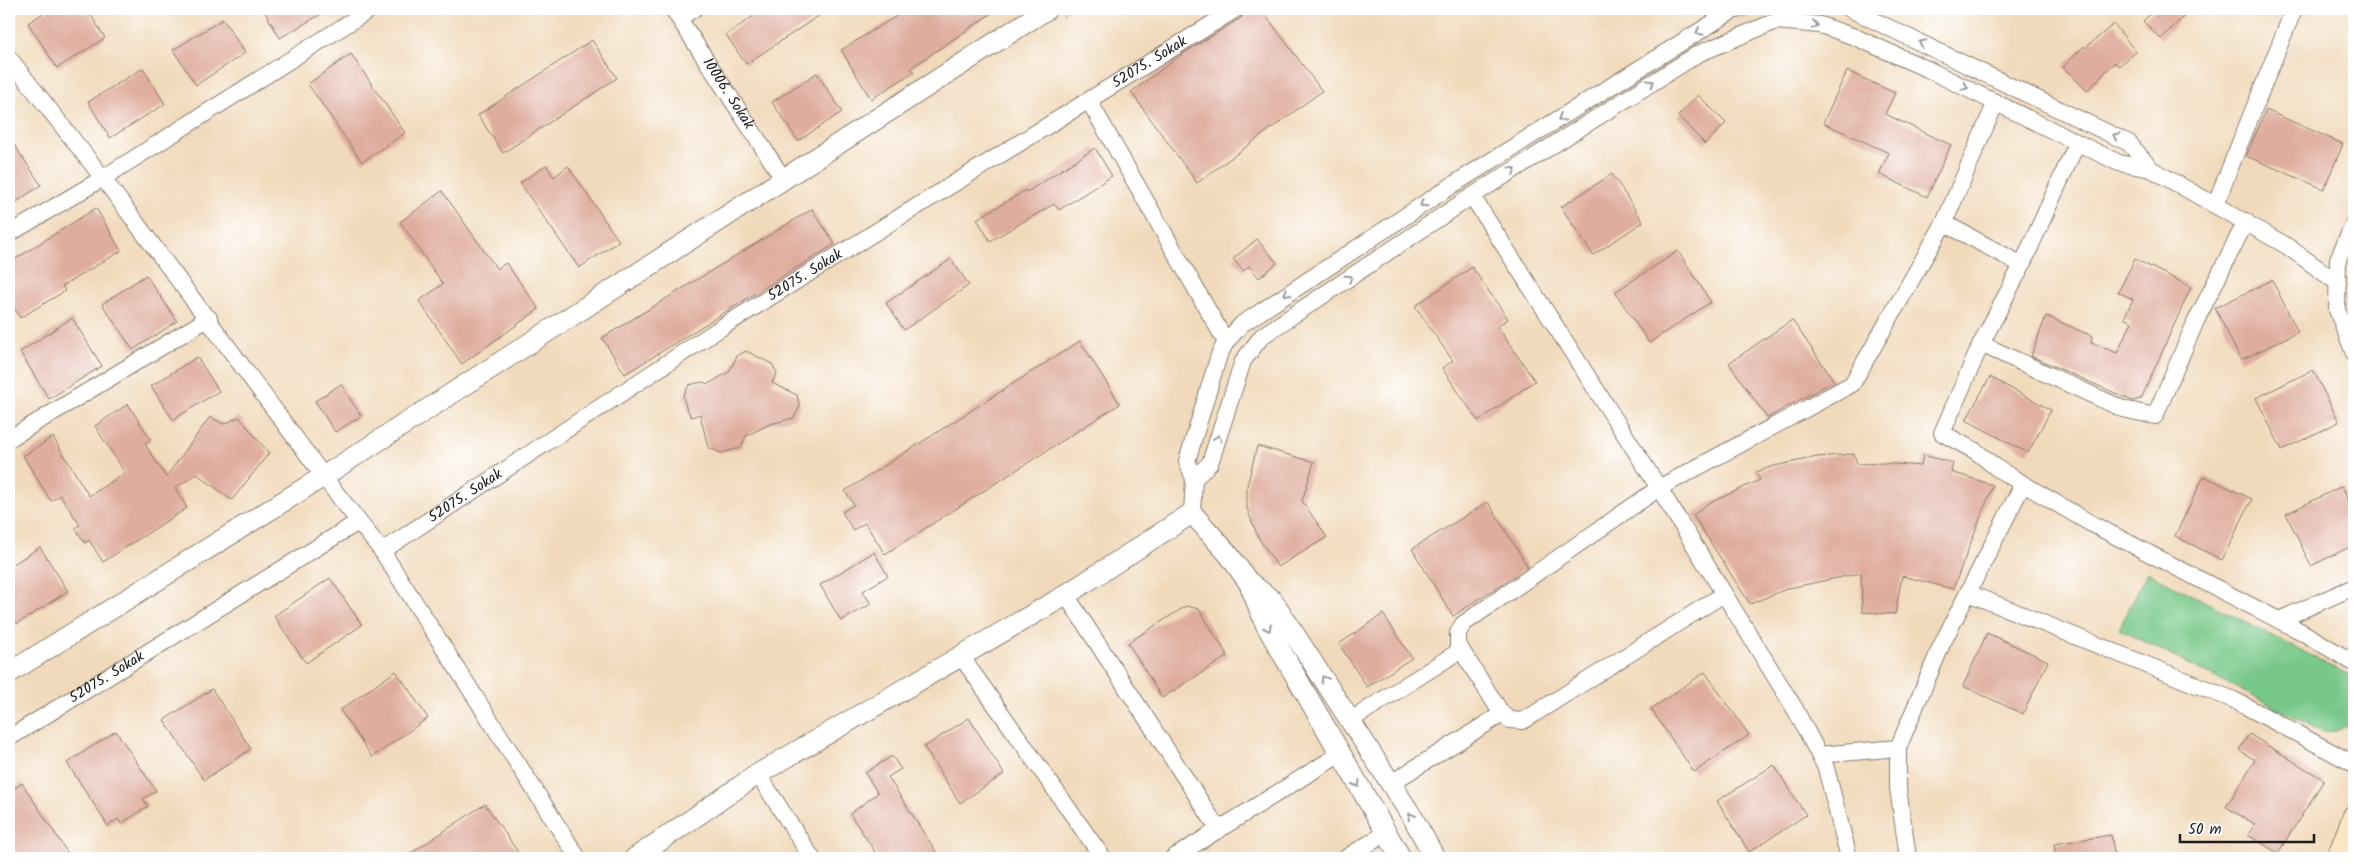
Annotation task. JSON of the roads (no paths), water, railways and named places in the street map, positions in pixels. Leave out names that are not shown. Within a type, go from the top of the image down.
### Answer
[{"type":"main road","points":[[2338,858],[2354,816]]},
{"type":"street","points":[[9,234],[103,178],[371,9]]},
{"type":"street","points":[[676,14],[694,9]]},
{"type":"street","points":[[9,671],[324,476],[1047,9]]},
{"type":"street","name":"52075. Sokak","points":[[382,551],[722,327],[1236,9]]},
{"type":"street","points":[[1401,858],[1266,625],[1249,583],[1229,556],[1192,513],[1194,479],[1187,461],[1213,368],[1226,342],[1252,316],[1454,184],[1732,11],[1741,9]]},
{"type":"street","points":[[1850,9],[2130,143],[2151,169]]},
{"type":"street","points":[[2216,205],[2294,9]]},
{"type":"street","name":"10006. Sokak","points":[[676,14],[784,180]]},
{"type":"street","points":[[1194,479],[1210,463],[1243,361],[1262,336],[1472,196],[1698,54],[1776,21],[1820,25],[1855,37],[1996,102],[2077,144],[2119,163],[2151,169],[2246,221],[2287,246],[2338,283]]},
{"type":"street","points":[[9,58],[209,318],[358,522],[382,551],[578,858]]},
{"type":"street","points":[[1089,101],[1226,342]]},
{"type":"street","points":[[1724,594],[1528,719],[1516,721],[1502,714],[1461,650],[1458,639],[1463,624],[1659,488],[1852,384],[1944,223],[1996,102]]},
{"type":"street","points":[[2077,144],[2022,265],[1981,344],[1942,433],[1977,452],[1998,470],[2090,523],[2279,620],[2354,663]]},
{"type":"street","points":[[1472,196],[1659,488],[1795,710],[1826,768],[1849,858]]},
{"type":"street","points":[[1981,344],[2123,408],[2155,416],[2196,321],[2246,221]]},
{"type":"street","points":[[1944,223],[2022,265]]},
{"type":"street","points":[[2354,223],[2338,259],[2337,310],[2354,353]]},
{"type":"street","points":[[9,439],[209,318]]},
{"type":"street","points":[[1908,858],[1898,788],[1898,748],[1942,644],[2023,484]]},
{"type":"street","points":[[635,858],[758,774],[1066,595],[1192,513]]},
{"type":"street","name":"52075. Sokak","points":[[9,738],[358,522]]},
{"type":"street","points":[[1249,583],[1273,601],[1391,783],[1435,858]]},
{"type":"street","points":[[2279,620],[2354,588]]},
{"type":"street","points":[[1968,593],[2234,700],[2354,764]]},
{"type":"street","points":[[1066,595],[1219,830]]},
{"type":"street","points":[[1351,720],[1461,650]]},
{"type":"street","points":[[961,656],[1103,858]]},
{"type":"street","points":[[1391,783],[1502,714]]},
{"type":"street","points":[[1819,755],[1898,748]]},
{"type":"street","points":[[1173,858],[1340,754]]},
{"type":"street","points":[[758,774],[812,858]]},
{"type":"street","points":[[1346,858],[1386,833]]}]
